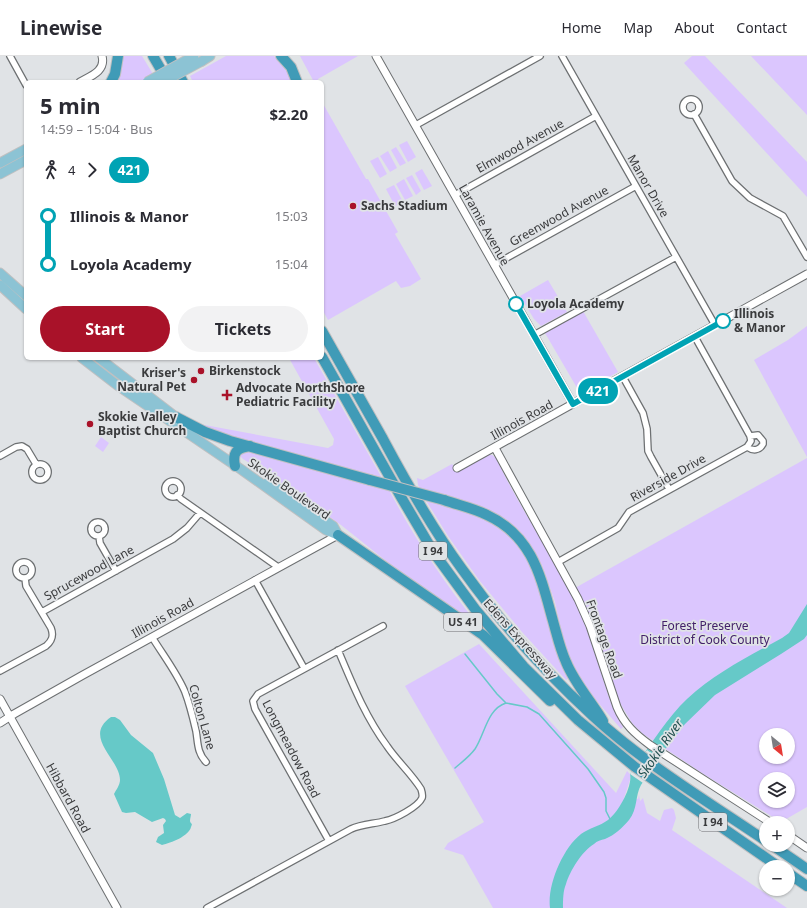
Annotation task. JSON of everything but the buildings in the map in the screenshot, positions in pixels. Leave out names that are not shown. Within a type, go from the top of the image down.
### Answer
[{"type":"highway","points":[[112,80],[115,74],[118,56]]},
{"type":"highway","points":[[153,56],[167,80]]},
{"type":"highway","points":[[168,56],[182,80]]},
{"type":"highway","points":[[281,56],[291,67],[296,80]]},
{"type":"highway","name":"Edens Expressway","points":[[324,335],[415,497],[461,568],[483,598],[523,646],[561,686],[607,728],[655,766],[759,836]]},
{"type":"highway","name":"Edens Expressway","points":[[324,360],[401,497],[434,552],[475,609],[524,667],[578,720],[635,767],[769,860]]},
{"type":"highway","name":"US 41","points":[[176,418],[205,432],[230,441],[444,500],[488,515],[507,527],[528,550],[538,568],[566,663],[607,728]]},
{"type":"highway","points":[[235,462],[236,451],[240,448],[250,446]]},
{"type":"highway","name":"US 41","points":[[338,535],[483,634],[516,669],[564,715],[578,720]]},
{"type":"highway","points":[[782,852],[807,869]]},
{"type":"highway","points":[[795,878],[807,886]]},
{"type":"main road","points":[[151,80],[198,58],[210,56]]},
{"type":"main road","points":[[166,80],[198,58]]},
{"type":"main road","points":[[0,163],[24,150]]},
{"type":"main road","points":[[0,174],[24,161]]},
{"type":"main road","points":[[0,272],[24,294]]},
{"type":"main road","points":[[0,285],[24,307]]},
{"type":"main road","name":"Skokie Boulevard","points":[[85,360],[117,385],[333,526],[338,535]]},
{"type":"main road","name":"Skokie Boulevard","points":[[102,360],[235,462]]},
{"type":"street","points":[[10,56],[24,81]]},
{"type":"street","points":[[83,80],[101,69],[103,63],[102,56]]},
{"type":"street","name":"Laramie Avenue","points":[[376,56],[573,404]]},
{"type":"street","points":[[416,125],[540,56]]},
{"type":"street","name":"Manor Drive","points":[[562,56],[716,326]]},
{"type":"street","points":[[694,114],[732,181],[750,198],[783,216],[807,257]]},
{"type":"street","name":"Elmwood Avenue","points":[[455,195],[596,116]]},
{"type":"street","name":"Greenwood Avenue","points":[[494,265],[636,186]]},
{"type":"street","points":[[534,335],[676,257]]},
{"type":"street","name":"Illinois Road","points":[[457,468],[716,326],[807,274]]},
{"type":"street","name":"Riverside Drive","points":[[558,562],[618,528],[629,512],[749,441],[695,337]]},
{"type":"street","points":[[623,377],[643,413],[647,429],[648,451],[650,458],[669,489]]},
{"type":"street","points":[[0,456],[16,447],[22,446],[27,450],[36,464]]},
{"type":"street","name":"Frontage Road","points":[[495,448],[578,599],[590,626],[621,716],[634,732],[650,744],[760,816]]},
{"type":"street","points":[[177,495],[200,513],[278,567]]},
{"type":"street","name":"Sprucewood Lane","points":[[0,671],[46,646],[52,640],[51,628],[42,612],[174,539],[188,528],[200,513]]},
{"type":"street","name":"Illinois Road","points":[[0,723],[152,637],[338,535]]},
{"type":"street","points":[[99,536],[100,543],[116,571]]},
{"type":"street","points":[[25,578],[26,586],[42,612]]},
{"type":"street","points":[[255,580],[304,668]]},
{"type":"street","name":"Longmeadow Road","points":[[329,840],[255,709],[253,704],[254,698],[258,694],[304,668],[382,626]]},
{"type":"street","name":"Colton Lane","points":[[152,637],[170,665],[185,693],[199,751],[202,758],[206,762]]},
{"type":"street","points":[[207,908],[357,826],[394,818],[420,802],[423,796],[419,786],[391,752],[375,728],[357,697],[338,650]]},
{"type":"street","name":"Hibbard Road","points":[[0,699],[117,908]]},
{"type":"street","points":[[795,839],[807,848]]},
{"type":"green space","points":[[121,56],[142,56],[153,74],[142,80],[115,80]]},
{"type":"green space","points":[[226,56],[274,56],[285,68],[291,80],[192,80],[190,76]]},
{"type":"green space","points":[[300,56],[358,56],[318,80],[313,80]]},
{"type":"green space","points":[[692,56],[705,56],[807,162],[807,197],[684,63]]},
{"type":"green space","points":[[751,56],[807,56],[807,115]]},
{"type":"green space","name":"Sachs Stadium","points":[[324,106],[398,232],[395,234],[421,279],[410,286],[401,288],[396,281],[328,320],[324,313]]},
{"type":"green space","points":[[407,141],[416,157],[408,162],[399,145]]},
{"type":"green space","points":[[396,147],[406,163],[400,166],[391,150]]},
{"type":"green space","points":[[388,151],[397,168],[390,172],[380,156]]},
{"type":"green space","points":[[378,157],[387,174],[380,178],[370,161]]},
{"type":"green space","points":[[422,169],[432,186],[424,190],[415,173]]},
{"type":"green space","points":[[412,175],[421,191],[416,195],[406,178]]},
{"type":"green space","points":[[404,179],[413,196],[405,200],[396,184]]},
{"type":"green space","points":[[394,185],[403,202],[395,206],[386,189]]},
{"type":"green space","points":[[548,280],[567,312],[541,326],[534,319],[520,296]]},
{"type":"green space","points":[[583,311],[618,372],[580,393],[545,333]]},
{"type":"green space","points":[[807,326],[807,457],[754,360],[788,340]]},
{"type":"green space","points":[[290,360],[315,360],[382,478],[203,429],[194,423],[328,448],[333,445],[334,439]]},
{"type":"green space","points":[[101,437],[109,443],[103,452],[95,446]]},
{"type":"green space","points":[[246,451],[388,488],[429,557],[451,590],[476,622],[473,624],[410,580],[341,525],[276,479],[243,459],[239,455]]},
{"type":"green space","points":[[489,455],[496,458],[579,609],[612,706],[623,727],[621,729],[596,700],[581,679],[563,641],[555,602],[542,565],[515,528],[420,489],[418,485],[417,478],[423,480],[452,464],[458,471]]},
{"type":"green space","name":"Forest Preserve District of Cook County","points":[[807,458],[807,807],[791,816],[771,816],[643,734],[632,723],[620,703],[591,619],[575,588]]},
{"type":"green space","points":[[425,499],[471,512],[492,523],[513,539],[529,559],[569,678],[566,680],[522,632],[479,580],[448,536]]},
{"type":"green space","points":[[479,644],[616,793],[627,771],[631,777],[624,798],[638,799],[639,795],[640,801],[643,798],[647,813],[660,821],[664,810],[672,808],[676,818],[672,830],[759,889],[759,896],[769,896],[787,908],[493,908],[463,855],[444,849],[448,843],[484,822],[405,686]]},
{"type":"water","name":"Skokie River","points":[[807,604],[807,635],[804,639],[715,695],[685,724],[669,744],[641,785],[632,816],[615,833],[596,842],[585,851],[573,867],[568,879],[565,887],[563,908],[550,908],[551,889],[554,878],[562,858],[568,848],[581,834],[605,822],[616,812],[627,792],[630,774],[671,716],[687,699],[709,681],[789,633]]},
{"type":"water","points":[[111,717],[115,717],[120,720],[131,735],[153,753],[164,779],[175,815],[180,818],[187,813],[191,814],[190,821],[192,825],[190,830],[179,839],[162,845],[156,842],[158,837],[164,833],[163,825],[166,821],[165,819],[163,818],[152,822],[135,812],[122,812],[114,794],[120,782],[118,772],[101,740],[100,732],[103,725]]},
{"type":"pier","points":[[647,750],[659,759],[643,783],[630,774]]},
{"type":"waterway","points":[[465,654],[506,703],[527,707],[539,714],[588,769],[604,792],[606,798],[606,811],[610,819]]},
{"type":"waterway","points":[[455,768],[475,749],[490,716],[500,706],[506,703]]},
{"type":"bus line","name":"421","points":[[516,304],[573,404],[723,321]]},
{"type":"place","name":"Sachs Stadium","points":[[353,206]]},
{"type":"place","name":"Loyola Academy","points":[[516,304]]},
{"type":"place","name":"Illinois & Manor","points":[[723,321]]},
{"type":"place","name":"Birkenstock","points":[[201,371]]},
{"type":"place","name":"Kriser's Natural Pet","points":[[194,380]]},
{"type":"place","name":"Advocate NorthShore Pediatric Facility","points":[[227,395]]},
{"type":"place","name":"Skokie Valley Baptist Church","points":[[90,424]]}]
